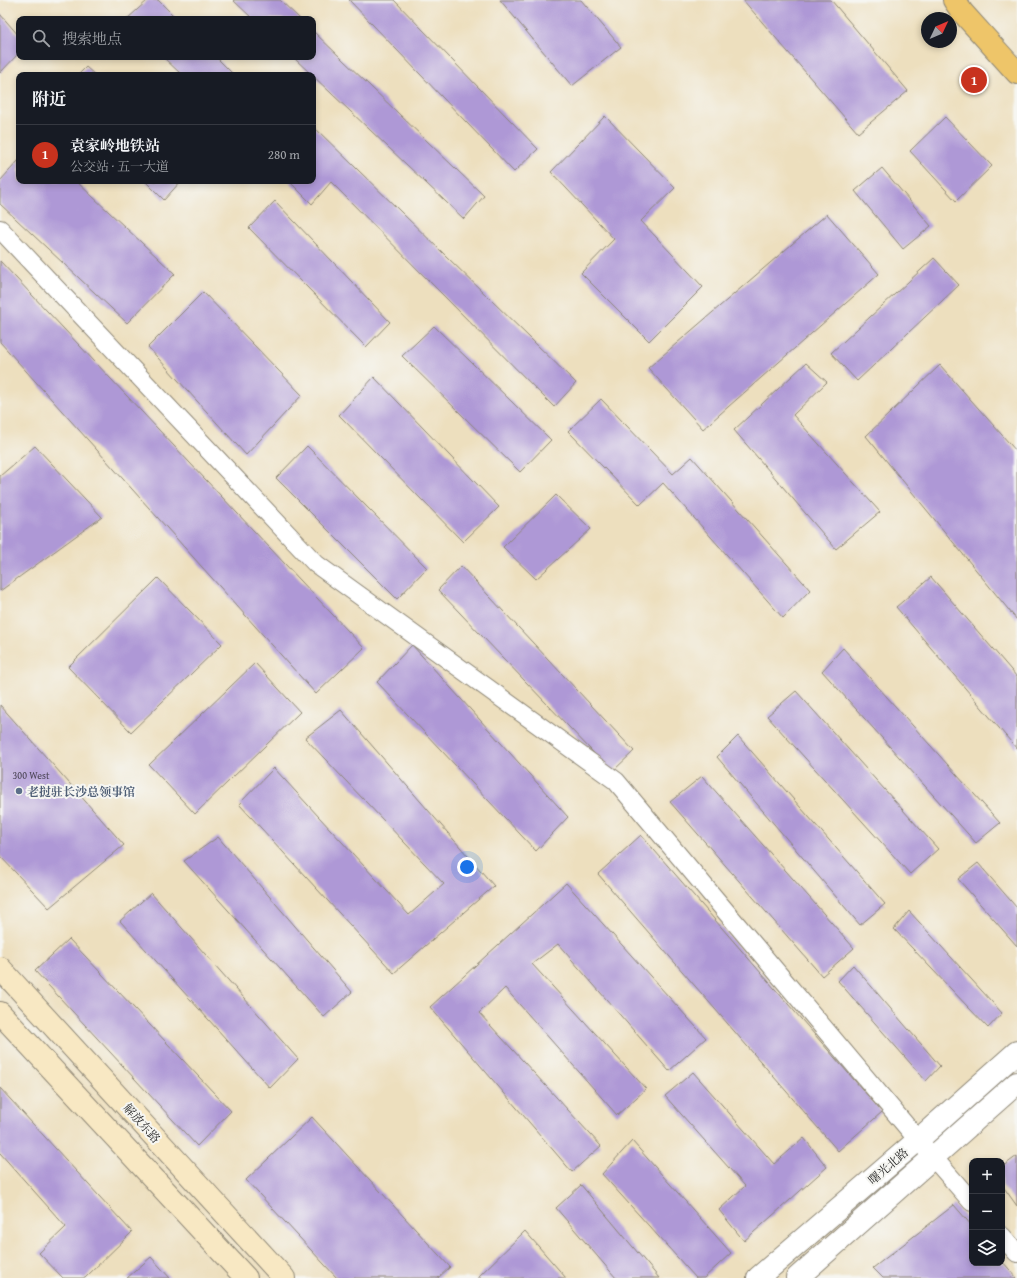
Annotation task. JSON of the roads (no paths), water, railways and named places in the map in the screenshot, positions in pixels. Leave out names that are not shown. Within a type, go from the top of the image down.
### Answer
[{"type":"main road","points":[[955,4],[1017,73]]},
{"type":"main road","name":"解放东路","points":[[0,968],[284,1278]]},
{"type":"main road","points":[[0,1013],[246,1278]]},
{"type":"street","points":[[0,229],[316,564],[616,781],[969,1199]]},
{"type":"street","name":"曙光北路","points":[[758,1278],[918,1140],[1017,1052]]},
{"type":"street","name":"曙光北路","points":[[796,1278],[934,1158],[1017,1083]]},
{"type":"street","points":[[1005,1239],[1017,1253]]},
{"type":"place","name":"袁家岭地铁站","points":[[974,80]]},
{"type":"place","name":"老挝驻长沙总领事馆","points":[[19,791]]}]
